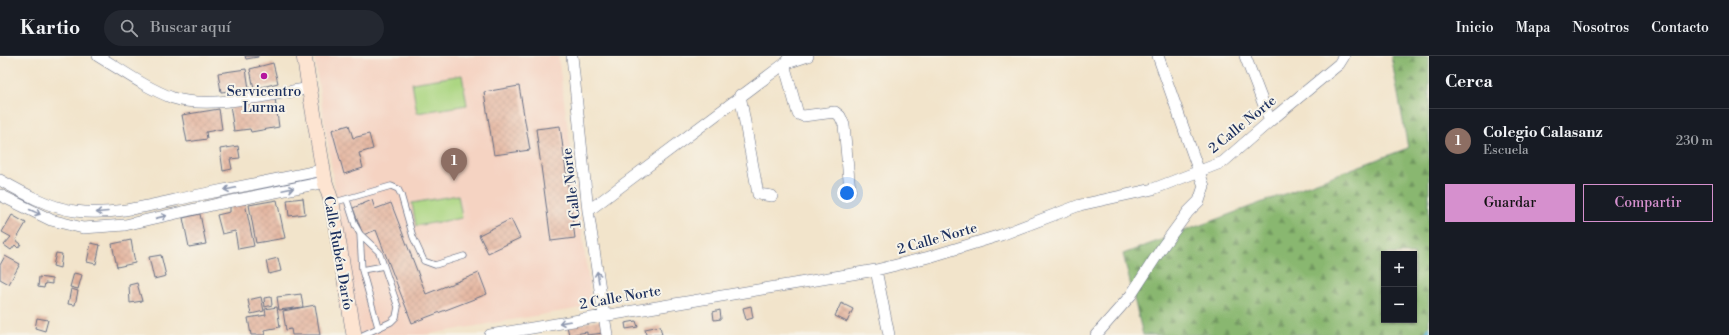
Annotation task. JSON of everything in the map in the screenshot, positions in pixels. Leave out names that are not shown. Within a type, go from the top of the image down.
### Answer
[{"type":"street","points":[[98,56],[151,88],[175,98],[211,103],[310,88]]},
{"type":"street","points":[[304,56],[324,176]]},
{"type":"street","name":"1 Calle Norte","points":[[572,56],[588,211],[607,335]]},
{"type":"street","points":[[588,211],[787,60],[808,56]]},
{"type":"street","points":[[1096,335],[1131,295],[1162,246],[1188,212],[1199,201],[1204,186],[1198,173],[1158,56]]},
{"type":"street","points":[[1245,56],[1270,121]]},
{"type":"street","name":"2 Calle Norte","points":[[490,335],[876,270],[929,257],[1001,235],[1080,205],[1154,189],[1224,162],[1270,121],[1339,64],[1344,56]]},
{"type":"street","points":[[787,60],[798,114],[803,116],[835,112],[840,116],[844,125],[850,191]]},
{"type":"street","points":[[740,95],[758,194],[772,196]]},
{"type":"street","points":[[0,180],[21,192],[48,203],[73,211],[96,213],[147,206],[324,176]]},
{"type":"street","points":[[0,195],[51,220],[83,228],[125,225],[217,204],[324,176]]},
{"type":"street","name":"Calle Rubén Darío","points":[[324,176],[332,203],[354,335]]},
{"type":"street","name":"Calle Rubén Darío","points":[[324,176],[323,204],[344,335]]},
{"type":"street","points":[[876,270],[889,335]]},
{"type":"lane","points":[[332,203],[347,200],[392,186],[398,189],[401,195],[413,237],[424,261],[435,265],[464,256]]},
{"type":"lane","points":[[347,200],[354,225],[360,234],[379,252],[398,307],[396,317],[392,322],[363,335]]},
{"type":"lane","points":[[360,234],[362,270],[378,327]]},
{"type":"lane","points":[[362,270],[384,266]]},
{"type":"shaded area","points":[[314,56],[558,56],[592,306],[424,335],[358,335]]},
{"type":"green space","points":[[1391,56],[1429,56],[1429,335],[1143,335],[1123,254],[1408,148]]},
{"type":"green space","points":[[462,75],[467,105],[417,113],[412,83]]},
{"type":"green space","points":[[458,195],[462,218],[416,226],[412,203]]},
{"type":"building","points":[[245,56],[258,56],[258,57],[246,59]]},
{"type":"building","name":"Servicentro Lurma","points":[[273,63],[278,83],[254,89],[250,69]]},
{"type":"building","points":[[246,69],[249,89],[221,92],[218,73]]},
{"type":"building","points":[[519,86],[530,150],[494,155],[484,92]]},
{"type":"building","points":[[275,98],[279,127],[251,132],[250,129],[234,131],[230,105]]},
{"type":"building","points":[[219,109],[222,129],[206,132],[207,139],[187,142],[182,115]]},
{"type":"building","points":[[349,125],[353,138],[369,134],[373,149],[359,153],[363,168],[344,174],[332,130]]},
{"type":"building","points":[[560,126],[575,238],[551,241],[536,129]]},
{"type":"building","points":[[238,146],[240,158],[230,159],[232,169],[223,171],[220,149]]},
{"type":"building","points":[[303,198],[305,214],[289,216],[287,200]]},
{"type":"building","points":[[277,200],[285,238],[256,243],[249,205]]},
{"type":"building","points":[[372,200],[375,209],[391,203],[426,294],[479,273],[487,294],[412,323],[376,230],[363,235],[353,208]]},
{"type":"building","points":[[245,203],[254,246],[238,249],[235,231],[222,234],[217,215],[230,212],[230,206]]},
{"type":"building","points":[[200,214],[206,244],[189,247],[183,218]]},
{"type":"building","points":[[12,215],[26,223],[16,240],[21,244],[18,248],[15,245],[11,250],[4,245],[11,237],[2,232]]},
{"type":"building","points":[[511,219],[520,238],[488,253],[479,235]]},
{"type":"building","points":[[131,240],[135,263],[117,267],[112,244]]},
{"type":"building","points":[[91,243],[100,245],[96,264],[87,262]]},
{"type":"building","points":[[56,253],[62,254],[60,268],[53,266]]},
{"type":"building","points":[[161,255],[166,276],[154,279],[149,257]]},
{"type":"building","points":[[5,256],[20,264],[9,284],[0,279],[0,265]]},
{"type":"building","points":[[278,258],[281,271],[269,274],[266,261]]},
{"type":"building","points":[[74,273],[82,275],[78,289],[70,287]]},
{"type":"building","points":[[39,277],[52,279],[52,284],[45,283],[44,288],[38,287]]},
{"type":"building","points":[[137,283],[142,301],[130,303],[129,285]]},
{"type":"building","points":[[71,289],[78,291],[75,305],[68,304]]},
{"type":"building","points":[[301,294],[303,307],[279,310],[277,297]]},
{"type":"building","points":[[261,297],[264,311],[251,314],[248,300]]},
{"type":"building","points":[[271,297],[272,305],[265,307],[264,298]]},
{"type":"building","points":[[841,303],[853,309],[847,322],[835,316]]},
{"type":"building","points":[[315,305],[320,335],[292,335],[291,329],[286,330],[283,311]]},
{"type":"building","points":[[751,306],[753,318],[746,320],[743,308]]},
{"type":"building","points":[[277,307],[280,327],[264,330],[265,335],[251,335],[248,318],[266,315],[265,309]]},
{"type":"building","points":[[720,310],[721,319],[714,320],[713,312]]},
{"type":"building","points":[[37,318],[48,320],[45,331],[35,328]]},
{"type":"building","points":[[601,320],[604,333],[587,335],[587,332],[569,335],[567,326]]},
{"type":"building","points":[[636,321],[638,327],[626,329],[625,323]]},
{"type":"building","points":[[660,326],[662,335],[646,335],[645,329]]},
{"type":"waterway","points":[[1426,335],[1429,329]]},
{"type":"place","name":"Servicentro Lurma","points":[[264,76]]},
{"type":"place","name":"Colegio Calasanz","points":[[454,181]]}]
